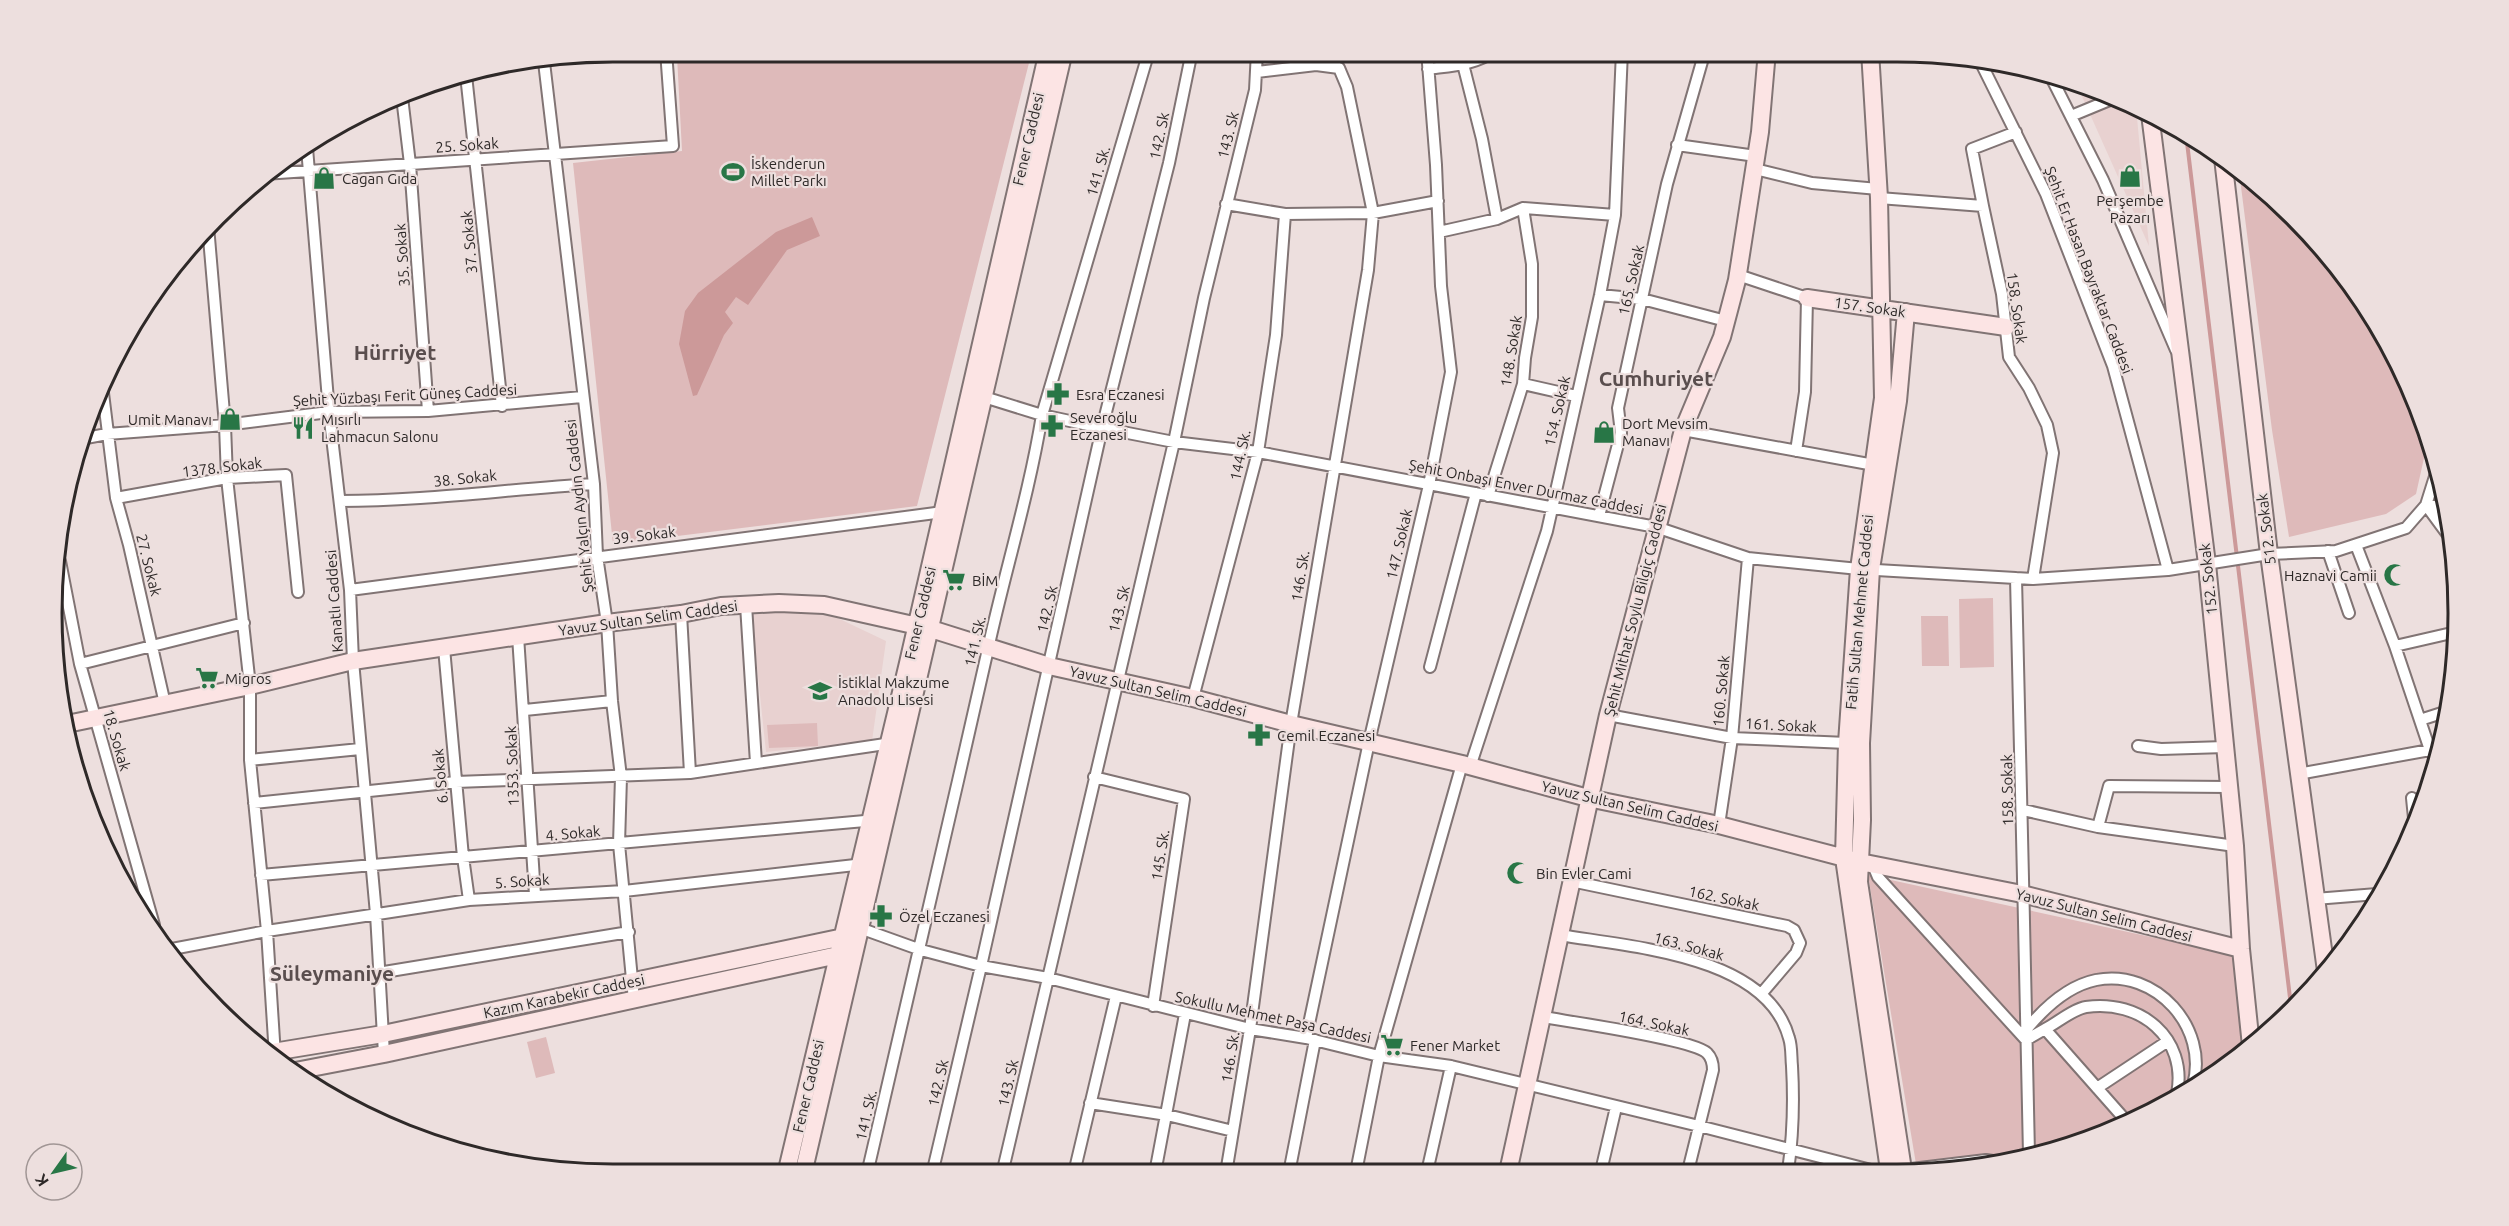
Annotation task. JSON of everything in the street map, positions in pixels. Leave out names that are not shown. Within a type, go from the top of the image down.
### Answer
[{"type":"street","name":"25. Sokak","points":[[281,173],[673,146],[667,62]]},
{"type":"street","name":"Fener Caddesi","points":[[924,627],[943,512],[1045,62]]},
{"type":"street","name":"Fener Caddesi","points":[[805,1164],[869,863],[887,815],[897,742],[924,627],[984,397],[1061,62]]},
{"type":"street","name":"141. Sk.","points":[[869,1164],[921,950],[988,646],[1034,466],[1042,415],[1146,62]]},
{"type":"street","name":"142. Sk","points":[[934,1164],[1102,428],[1169,163],[1190,62]]},
{"type":"street","name":"143. Sk","points":[[1004,1164],[1174,442],[1226,204],[1255,90],[1257,62]]},
{"type":"street","name":"147. Sokak","points":[[1290,1164],[1310,1039],[1369,742],[1429,484],[1451,372],[1441,286],[1438,201],[1428,62]]},
{"type":"street","points":[[1428,69],[1469,62]]},
{"type":"street","name":"154. Sokak","points":[[1358,1164],[1378,1056],[1466,765],[1546,531],[1600,295],[1615,215],[1622,62]]},
{"type":"street","name":"165. Sokak","points":[[1599,516],[1621,433],[1618,408],[1642,299],[1677,145],[1702,62]]},
{"type":"street","name":"Şehit Mithat Soylu Bilgiç Caddesi","points":[[1510,1164],[1588,798],[1656,527],[1683,430],[1722,337],[1738,276],[1755,162],[1766,62]]},
{"type":"street","name":"Fatih Sultan Mehmet Caddesi","points":[[1871,62],[1879,194],[1883,398],[1874,465],[1847,743],[1844,858],[1888,1164]]},
{"type":"street","points":[[1463,64],[1482,139],[1497,219]]},
{"type":"street","name":"146. Sk.","points":[[1228,1164],[1250,1029],[1292,724],[1333,466],[1368,270],[1373,213],[1347,87],[1339,68],[1316,65],[1257,72]]},
{"type":"street","name":"Şehit Yalçın Aydın Caddesi","points":[[544,66],[594,484],[597,556],[607,623],[612,701],[621,777],[619,844],[634,1000]]},
{"type":"street","name":"Şehit Er Hasan Bayraktar Caddesi","points":[[1984,69],[2046,194],[2113,366],[2168,570]]},
{"type":"street","name":"37. Sokak","points":[[467,81],[502,406]]},
{"type":"street","points":[[2055,85],[2103,180],[2182,364]]},
{"type":"street","points":[[2071,116],[2105,102]]},
{"type":"street","name":"35. Sokak","points":[[403,103],[410,164],[428,411]]},
{"type":"street","name":"152. Sokak","points":[[2151,124],[2207,564],[2235,846],[2241,949],[2250,1036]]},
{"type":"street","name":"158. Sokak","points":[[2016,132],[1972,149],[2002,294],[2009,357],[2029,388],[2047,425],[2053,453],[2033,579]]},
{"type":"street","points":[[1677,145],[1755,162],[1812,183],[1983,207]]},
{"type":"street","name":"Kanatlı Caddesi","points":[[308,154],[329,412],[350,590],[363,792],[376,914],[384,1054]]},
{"type":"street","name":"512. Sokak","points":[[2224,170],[2269,554],[2324,961]]},
{"type":"street","points":[[1226,204],[1285,214],[1373,213],[1438,201]]},
{"type":"street","points":[[1439,232],[1497,219],[1523,208],[1615,215]]},
{"type":"street","name":"148. Sokak","points":[[1488,496],[1523,384],[1533,302],[1532,264],[1523,208]]},
{"type":"street","name":"144. Sk.","points":[[1193,698],[1258,452],[1276,335],[1285,214]]},
{"type":"street","points":[[209,238],[225,425],[227,478],[250,686],[250,760],[267,931],[273,1047]]},
{"type":"street","name":"157. Sokak","points":[[1738,276],[1807,298],[2006,327]]},
{"type":"street","points":[[1600,295],[1642,299],[1726,321]]},
{"type":"street","points":[[1796,451],[1805,392],[1807,298]]},
{"type":"street","name":"Fatih Sultan Mehmet Caddesi","points":[[1902,1164],[1860,892],[1867,864],[1861,743],[1865,569],[1894,424],[1906,312]]},
{"type":"street","points":[[1523,384],[1576,396]]},
{"type":"street","name":"Şehit Yüzbaşı Ferit Güneş Caddesi","points":[[91,437],[225,425],[329,412],[428,411],[582,397]]},
{"type":"street","name":"Şehit Onbaşı Enver Durmaz Caddesi","points":[[984,397],[1042,415],[1174,442],[1258,452],[1656,527],[1748,558],[1865,569],[2033,579],[2168,570],[2269,554],[2328,551],[2406,528],[2426,506]]},
{"type":"street","points":[[1883,398],[1894,424]]},
{"type":"street","name":"27. Sokak","points":[[104,400],[116,498],[165,704]]},
{"type":"street","points":[[1683,430],[1874,465]]},
{"type":"street","name":"1378. Sokak","points":[[116,498],[227,478],[286,475],[298,592]]},
{"type":"street","name":"38. Sokak","points":[[340,501],[392,501],[504,489],[594,484]]},
{"type":"street","points":[[2426,506],[2432,485]]},
{"type":"street","points":[[1430,667],[1476,493]]},
{"type":"street","points":[[2426,506],[2437,507]]},
{"type":"street","points":[[2426,506],[2440,525]]},
{"type":"street","name":"39. Sokak","points":[[350,590],[943,512]]},
{"type":"street","points":[[2356,544],[2431,748]]},
{"type":"street","points":[[2328,551],[2349,613]]},
{"type":"street","name":"160. Sokak","points":[[1719,825],[1732,738],[1748,558]]},
{"type":"street","name":"18. Sokak","points":[[63,577],[80,664],[151,914]]},
{"type":"street","name":"158. Sokak","points":[[2016,578],[2029,1148]]},
{"type":"street","name":"Yavuz Sultan Selim Caddesi","points":[[72,723],[250,686],[353,661],[681,614],[721,606],[779,603],[824,605],[924,627],[1049,666],[1193,698],[1466,765],[1588,798],[1719,825],[1867,864],[2022,894],[2241,949]]},
{"type":"street","points":[[746,605],[756,763]]},
{"type":"street","points":[[681,614],[690,773]]},
{"type":"street","points":[[80,664],[244,623]]},
{"type":"street","points":[[2395,646],[2447,634]]},
{"type":"street","name":"1353. Sokak","points":[[518,636],[525,710],[535,895]]},
{"type":"street","name":"6. Sokak","points":[[444,648],[463,857],[470,900]]},
{"type":"street","points":[[525,710],[612,701]]},
{"type":"street","points":[[2420,720],[2438,714]]},
{"type":"street","name":"161. Sokak","points":[[1608,715],[1732,738],[1847,743]]},
{"type":"street","name":"Fener Caddesi","points":[[869,863],[870,822],[897,742]]},
{"type":"street","points":[[254,803],[456,782],[690,773],[897,742]]},
{"type":"street","points":[[2138,746],[2161,749],[2225,747]]},
{"type":"street","points":[[250,760],[360,749]]},
{"type":"street","points":[[2298,774],[2429,755]]},
{"type":"street","name":"145. Sk.","points":[[1094,777],[1184,799],[1153,1006]]},
{"type":"street","points":[[2098,826],[2109,786],[2229,787]]},
{"type":"street","points":[[2412,798],[2413,805]]},
{"type":"street","points":[[2023,810],[2098,826],[2235,846]]},
{"type":"street","name":"4. Sokak","points":[[261,875],[870,822],[887,815]]},
{"type":"street","name":"5. Sokak","points":[[175,948],[267,931],[470,900],[624,891],[869,863]]},
{"type":"street","points":[[1867,864],[2026,1035]]},
{"type":"street","name":"162. Sokak","points":[[1571,881],[1787,926],[1794,930],[1800,943],[1796,952],[1762,993]]},
{"type":"street","points":[[2315,899],[2371,895]]},
{"type":"street","points":[[378,973],[629,932]]},
{"type":"street","name":"Sokullu Mehmet Paşa Caddesi","points":[[853,934],[981,966],[1048,978],[1250,1029],[1310,1039],[1378,1056],[1451,1066],[1848,1164]]},
{"type":"street","name":"Kazım Karabekir Caddesi","points":[[303,1069],[839,955],[853,934]]},
{"type":"street","name":"Kazım Karabekir Caddesi","points":[[280,1053],[383,1034],[853,934]]},
{"type":"street","name":"163. Sokak","points":[[1560,935],[1651,951],[1709,965],[1741,978],[1762,993],[1779,1013],[1790,1039],[1794,1090],[1789,1164]]},
{"type":"street","name":"Fener Caddesi","points":[[788,1164],[839,955]]},
{"type":"street","points":[[2026,1035],[2056,999],[2077,986],[2097,980],[2128,980],[2147,987],[2174,1006],[2186,1023],[2195,1054],[2195,1076]]},
{"type":"street","points":[[1076,1164],[1116,996]]},
{"type":"street","points":[[2026,1035],[2045,1029],[2083,1008],[2115,1006],[2140,1013],[2155,1025],[2168,1041],[2179,1083],[2178,1087]]},
{"type":"street","points":[[1157,1164],[1185,1014]]},
{"type":"street","name":"164. Sokak","points":[[1543,1017],[1672,1041],[1699,1048],[1709,1054],[1713,1062],[1713,1070],[1690,1164]]},
{"type":"street","points":[[2045,1029],[2122,1116]]},
{"type":"street","points":[[2097,1088],[2168,1041]]},
{"type":"street","points":[[1429,1164],[1451,1066]]},
{"type":"street","points":[[1090,1103],[1167,1115],[1233,1131]]},
{"type":"street","points":[[1603,1164],[1616,1107]]},
{"type":"shaded area","name":"İskenderun Millet Parkı","points":[[677,62],[1029,62],[917,506],[613,544],[573,163],[682,151]]},
{"type":"shaded area","name":"Perşembe Pazarı","points":[[2081,94],[2137,117],[2149,246]]},
{"type":"shaded area","points":[[2240,182],[2260,198],[2311,249],[2334,277],[2374,337],[2406,402],[2424,456],[2416,494],[2386,514],[2289,537],[2272,430]]},
{"type":"shaded area","points":[[812,217],[820,236],[787,250],[748,305],[736,297],[725,312],[733,323],[724,335],[697,395],[693,396],[679,344],[685,311],[698,293],[776,232]]},
{"type":"shaded area","points":[[1993,598],[1994,667],[1960,668],[1959,599]]},
{"type":"shaded area","name":"İstiklal Makzume Anadolu Lisesi","points":[[751,610],[825,612],[886,641],[872,741],[766,752]]},
{"type":"shaded area","points":[[1921,616],[1948,616],[1949,666],[1922,666]]},
{"type":"shaded area","points":[[817,723],[818,746],[769,748],[767,725]]},
{"type":"shaded area","points":[[1868,875],[2238,956],[2246,1040],[2202,1072],[2172,1091],[2107,1123],[2039,1146],[1968,1160],[1916,1163]]},
{"type":"shaded area","points":[[546,1037],[555,1073],[536,1078],[527,1042]]},
{"type":"waterway","points":[[2187,145],[2290,999]]},
{"type":"place","name":"İskenderun Millet Parkı","points":[[733,172]]},
{"type":"place","name":"Perşembe Pazarı","points":[[2130,176]]},
{"type":"place","name":"Cagan Gıda","points":[[324,178]]},
{"type":"place","name":"Esra Eczanesi","points":[[1058,394]]},
{"type":"place","name":"Umit Manavı","points":[[230,419]]},
{"type":"place","name":"Severoğlu Eczanesi","points":[[1052,426]]},
{"type":"place","name":"Mısırlı Lahmacun Salonu","points":[[303,428]]},
{"type":"place","name":"Dort Mevsim Manavı","points":[[1604,432]]},
{"type":"place","name":"Haznavi Camii","points":[[2395,575]]},
{"type":"place","name":"BİM","points":[[954,580]]},
{"type":"place","name":"Migros","points":[[207,678]]},
{"type":"place","name":"İstiklal Makzume Anadolu Lisesi","points":[[820,691]]},
{"type":"place","name":"Cemil Eczanesi","points":[[1259,735]]},
{"type":"place","name":"Bin Evler Cami","points":[[1518,873]]},
{"type":"place","name":"Özel Eczanesi","points":[[881,916]]},
{"type":"place","name":"Fener Market","points":[[1392,1045]]},
{"type":"district","name":"Hürriyet","points":[[395,352]]},
{"type":"district","name":"Cumhuriyet","points":[[1656,378]]},
{"type":"district","name":"Süleymaniye","points":[[332,973]]}]
